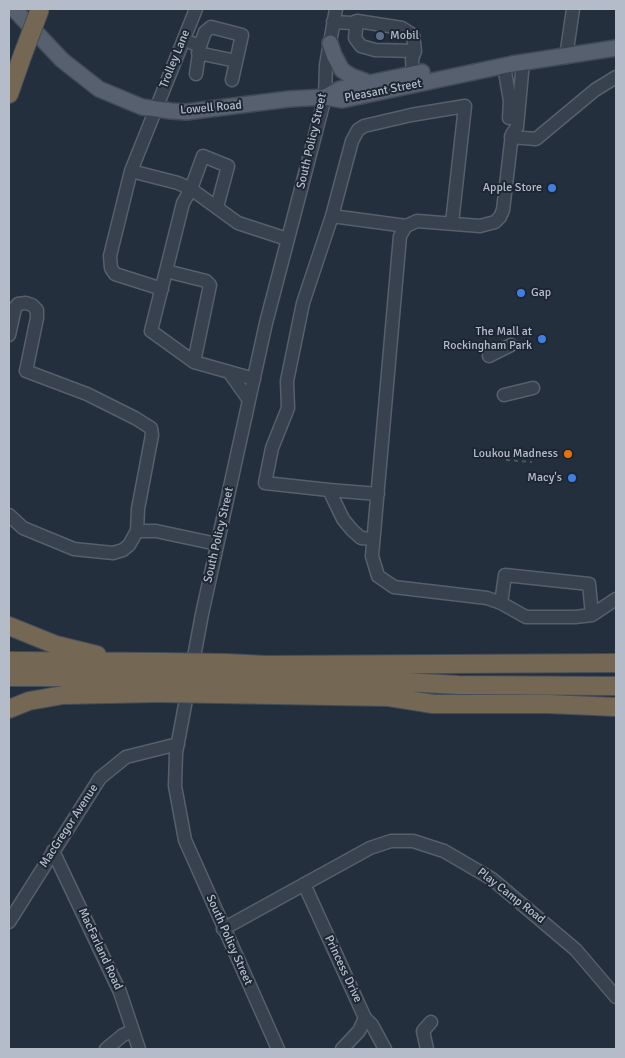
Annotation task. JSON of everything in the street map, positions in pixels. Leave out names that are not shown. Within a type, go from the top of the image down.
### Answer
[{"type":"highway","points":[[9,94],[40,9]]},
{"type":"highway","points":[[9,626],[56,645],[122,662],[160,677]]},
{"type":"highway","points":[[9,661],[122,662]]},
{"type":"highway","points":[[223,678],[266,665],[616,663]]},
{"type":"highway","points":[[9,677],[160,677],[388,681],[458,685],[616,686]]},
{"type":"highway","points":[[9,709],[29,702],[160,677],[223,678],[388,697],[432,704],[548,704],[616,707]]},
{"type":"highway","points":[[388,697],[458,685]]},
{"type":"main road","name":"Lowell Road","points":[[14,9],[51,50],[86,81],[112,96],[154,109],[186,112],[324,97]]},
{"type":"main road","points":[[330,42],[342,70],[351,76],[369,82]]},
{"type":"main road","name":"Pleasant Street","points":[[324,97],[342,100],[513,64],[616,48]]},
{"type":"main road","name":"Pleasant Street","points":[[324,97],[340,89],[369,82],[493,59],[513,64]]},
{"type":"street","name":"Trolley Lane","points":[[162,289],[115,274],[110,268],[110,256],[131,171],[154,109],[196,9]]},
{"type":"street","points":[[336,9],[354,16],[357,20],[402,28],[414,35],[415,51],[419,58],[418,73]]},
{"type":"street","name":"South Policy Street","points":[[278,1049],[191,858],[180,826],[175,786],[178,744],[217,544],[287,239],[324,97],[325,77],[336,9]]},
{"type":"street","points":[[566,57],[573,9]]},
{"type":"street","points":[[333,22],[352,23],[357,20]]},
{"type":"street","points":[[357,20],[355,38],[361,46],[375,50],[415,51]]},
{"type":"street","points":[[196,74],[199,50],[205,32],[211,28],[242,35],[232,80]]},
{"type":"street","points":[[182,40],[199,50],[236,61]]},
{"type":"street","points":[[512,136],[508,126],[513,64]]},
{"type":"street","points":[[332,216],[406,226],[417,221],[488,226],[500,217],[503,210],[512,136],[517,126],[513,64]]},
{"type":"street","points":[[512,136],[536,139],[595,90],[616,77]]},
{"type":"street","points":[[378,494],[265,483],[272,448],[288,408],[286,381],[303,303],[332,216],[352,141],[358,130],[364,126],[411,115],[465,106],[452,223]]},
{"type":"street","points":[[217,207],[228,166],[203,156],[191,189],[183,203],[151,330],[189,359],[254,379]]},
{"type":"street","points":[[131,171],[178,183],[191,189],[248,228],[287,239]]},
{"type":"street","points":[[406,226],[400,236],[397,258],[378,494],[372,539],[373,566],[378,576],[394,587],[487,598],[501,603],[520,614],[533,618],[592,615],[616,599]]},
{"type":"street","points":[[166,271],[206,281],[210,284],[189,359]]},
{"type":"street","points":[[9,336],[15,308],[18,304],[26,302],[32,305],[37,310],[37,318],[26,371],[87,394],[151,428],[151,443],[138,508],[137,531],[129,545],[123,550],[113,553],[97,553],[74,549],[23,528],[9,515]]},
{"type":"street","points":[[489,356],[511,345]]},
{"type":"street","points":[[229,372],[249,400]]},
{"type":"street","points":[[504,395],[533,388]]},
{"type":"street","points":[[329,490],[343,519],[352,530],[361,538],[372,539]]},
{"type":"street","points":[[137,531],[156,531],[217,544]]},
{"type":"street","points":[[501,603],[504,575],[589,584],[592,615]]},
{"type":"street","name":"MacGregor Avenue","points":[[9,922],[94,786],[108,770],[137,753],[178,744]]},
{"type":"street","name":"Play Camp Road","points":[[223,929],[380,844],[402,840],[434,847],[473,867],[509,893],[576,950],[616,997]]},
{"type":"street","name":"MacFarland Road","points":[[53,851],[120,992],[139,1049]]},
{"type":"street","name":"Princess Drive","points":[[304,884],[365,1018],[358,1031],[342,1049]]},
{"type":"street","points":[[365,1018],[372,1024],[385,1049]]},
{"type":"street","points":[[427,1049],[422,1031],[431,1022]]},
{"type":"street","points":[[106,1049],[123,1035],[133,1031]]},
{"type":"path","points":[[506,460],[532,462]]},
{"type":"place","name":"Mobil","points":[[380,36]]},
{"type":"place","name":"Apple Store","points":[[552,188]]},
{"type":"place","name":"Gap","points":[[521,293]]},
{"type":"place","name":"The Mall at Rockingham Park","points":[[542,339]]},
{"type":"place","name":"Loukou Madness","points":[[568,454]]},
{"type":"place","name":"Macy's","points":[[572,478]]}]
